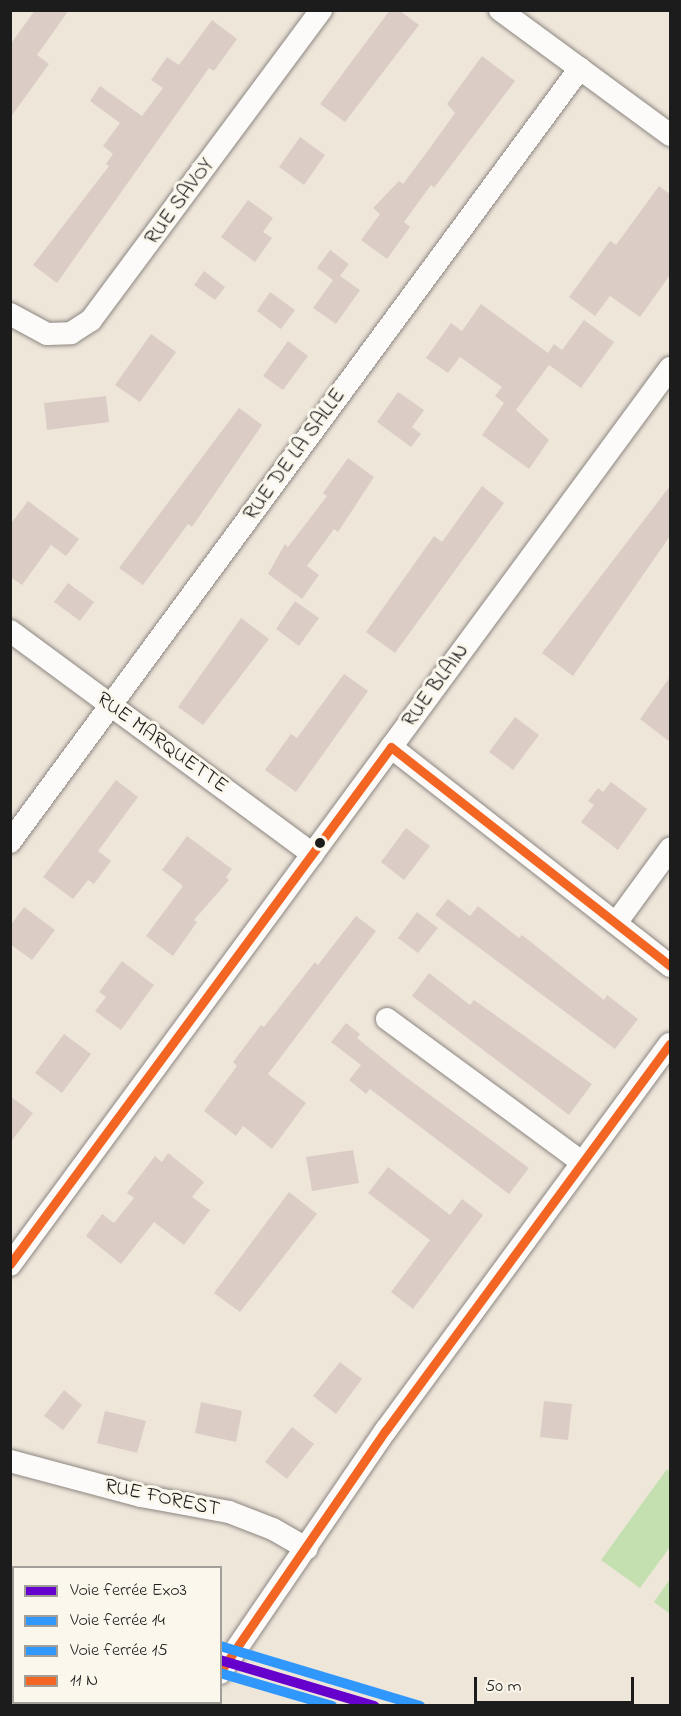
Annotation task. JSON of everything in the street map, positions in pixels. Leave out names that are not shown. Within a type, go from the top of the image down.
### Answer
[{"type":"street","name":"RUE SAVOY","points":[[10,315],[32,329],[55,335],[71,333],[91,321],[321,10]]},
{"type":"street","points":[[500,10],[670,135]]},
{"type":"street","name":"RUE DE LA SALLE","points":[[10,842],[580,68]]},
{"type":"street","name":"RUE BLAIN","points":[[10,1265],[670,368]]},
{"type":"street","name":"RUE MARQUETTE","points":[[10,631],[313,854]]},
{"type":"street","points":[[391,747],[670,966]]},
{"type":"street","points":[[616,922],[670,849]]},
{"type":"street","points":[[387,1019],[582,1162]]},
{"type":"street","points":[[222,1670],[307,1549],[386,1430],[670,1044]]},
{"type":"street","name":"RUE FOREST","points":[[10,1461],[141,1496],[229,1512],[273,1529],[307,1549]]},
{"type":"green space","points":[[667,1469],[670,1472],[670,1547],[640,1588],[601,1560]]},
{"type":"green space","points":[[670,1579],[670,1614],[654,1602]]},
{"type":"building","points":[[35,10],[69,10],[37,55],[49,64],[10,118],[10,45]]},
{"type":"building","points":[[390,10],[399,10],[419,25],[345,122],[320,104]]},
{"type":"building","points":[[212,20],[237,39],[214,71],[209,68],[57,283],[33,265],[109,166],[106,164],[113,154],[103,146],[120,123],[90,101],[100,86],[142,116],[163,88],[151,80],[167,57],[179,65]]},
{"type":"building","points":[[482,56],[515,81],[434,188],[431,185],[404,222],[410,227],[387,259],[361,240],[380,214],[373,208],[399,181],[403,184],[455,113],[447,104]]},
{"type":"building","points":[[300,137],[325,155],[304,185],[279,167]]},
{"type":"building","points":[[659,186],[670,194],[670,275],[640,317],[610,296],[595,316],[569,297],[610,241],[616,245]]},
{"type":"building","points":[[248,200],[273,218],[263,232],[272,238],[255,262],[221,237]]},
{"type":"building","points":[[330,250],[349,264],[340,276],[360,290],[336,324],[313,308],[333,280],[317,268]]},
{"type":"building","points":[[204,271],[225,287],[215,300],[194,285]]},
{"type":"building","points":[[270,292],[295,310],[281,329],[257,311]]},
{"type":"building","points":[[481,304],[548,353],[554,344],[562,350],[584,320],[614,342],[581,388],[549,365],[516,410],[549,440],[529,469],[482,435],[504,403],[495,396],[502,387],[460,357],[448,373],[426,358],[451,323],[462,331]]},
{"type":"building","points":[[151,334],[176,352],[140,402],[115,385]]},
{"type":"building","points":[[288,341],[308,356],[283,390],[263,376]]},
{"type":"building","points":[[398,392],[424,410],[412,427],[421,434],[411,447],[377,422]]},
{"type":"building","points":[[106,396],[109,422],[47,430],[44,403]]},
{"type":"building","points":[[239,408],[262,425],[192,527],[188,524],[143,585],[119,568]]},
{"type":"building","points":[[348,458],[374,477],[338,532],[334,529],[307,566],[319,575],[302,599],[268,574],[285,544],[288,547],[327,496],[323,493]]},
{"type":"building","points":[[482,486],[504,503],[395,653],[366,632],[434,536],[442,542]]},
{"type":"building","points":[[670,486],[670,536],[573,676],[542,653]]},
{"type":"building","points":[[28,501],[79,539],[66,556],[51,545],[22,585],[10,577],[10,525]]},
{"type":"building","points":[[68,583],[94,602],[80,621],[54,602]]},
{"type":"building","points":[[295,601],[319,618],[299,646],[276,629]]},
{"type":"building","points":[[241,618],[269,639],[203,725],[178,707]]},
{"type":"building","points":[[344,674],[368,691],[296,792],[265,770],[291,734],[297,738]]},
{"type":"building","points":[[670,677],[670,742],[640,719]]},
{"type":"building","points":[[515,717],[539,735],[513,770],[489,752]]},
{"type":"building","points":[[116,780],[138,797],[98,851],[111,861],[94,884],[88,880],[73,899],[43,877]]},
{"type":"building","points":[[611,782],[647,809],[618,850],[581,822],[594,805],[588,801],[598,788],[603,792]]},
{"type":"building","points":[[406,828],[430,846],[404,880],[381,862]]},
{"type":"building","points":[[187,836],[232,869],[226,877],[229,880],[194,920],[197,922],[173,956],[146,936],[183,886],[162,870]]},
{"type":"building","points":[[448,899],[470,916],[478,906],[519,938],[522,935],[604,1000],[607,995],[638,1019],[615,1049],[435,915]]},
{"type":"building","points":[[24,907],[55,930],[32,960],[10,944],[10,926]]},
{"type":"building","points":[[417,912],[438,928],[418,953],[398,938]]},
{"type":"building","points":[[356,916],[376,931],[268,1074],[306,1103],[272,1149],[243,1126],[236,1136],[204,1111],[237,1066],[233,1062],[261,1025],[264,1027],[315,962],[318,965]]},
{"type":"building","points":[[122,961],[154,985],[121,1030],[95,1011],[106,997],[99,992]]},
{"type":"building","points":[[429,973],[470,1005],[474,1000],[592,1084],[569,1115],[412,996]]},
{"type":"building","points":[[346,1023],[360,1034],[357,1038],[403,1075],[529,1168],[509,1194],[370,1089],[366,1094],[349,1080],[361,1065],[331,1042]]},
{"type":"building","points":[[64,1034],[91,1054],[62,1093],[35,1073]]},
{"type":"building","points":[[10,1096],[33,1113],[10,1143]]},
{"type":"building","points":[[353,1150],[359,1183],[312,1191],[306,1157]]},
{"type":"building","points":[[168,1153],[204,1182],[192,1197],[210,1210],[184,1245],[154,1222],[121,1264],[86,1236],[102,1214],[114,1223],[134,1198],[127,1193],[155,1156],[162,1162]]},
{"type":"building","points":[[388,1167],[450,1215],[462,1199],[483,1215],[413,1309],[391,1292],[430,1240],[368,1193]]},
{"type":"building","points":[[289,1192],[317,1214],[240,1312],[214,1293]]},
{"type":"building","points":[[340,1362],[362,1379],[336,1414],[313,1396]]},
{"type":"building","points":[[64,1390],[82,1405],[63,1430],[44,1416]]},
{"type":"building","points":[[544,1401],[572,1404],[568,1440],[540,1437]]},
{"type":"building","points":[[201,1402],[242,1411],[236,1442],[195,1433]]},
{"type":"building","points":[[105,1411],[146,1421],[137,1453],[97,1443]]},
{"type":"building","points":[[292,1427],[314,1444],[287,1479],[265,1462]]},
{"type":"rail line","name":"14","points":[[222,1647],[420,1706]]},
{"type":"rail line","name":"Exo3","points":[[222,1661],[374,1706]]},
{"type":"rail line","name":"15","points":[[222,1674],[332,1706]]},
{"type":"transit line","points":[[10,1264],[391,747],[670,966]]},
{"type":"transit line","points":[[222,1669],[386,1430],[670,1044]]}]
